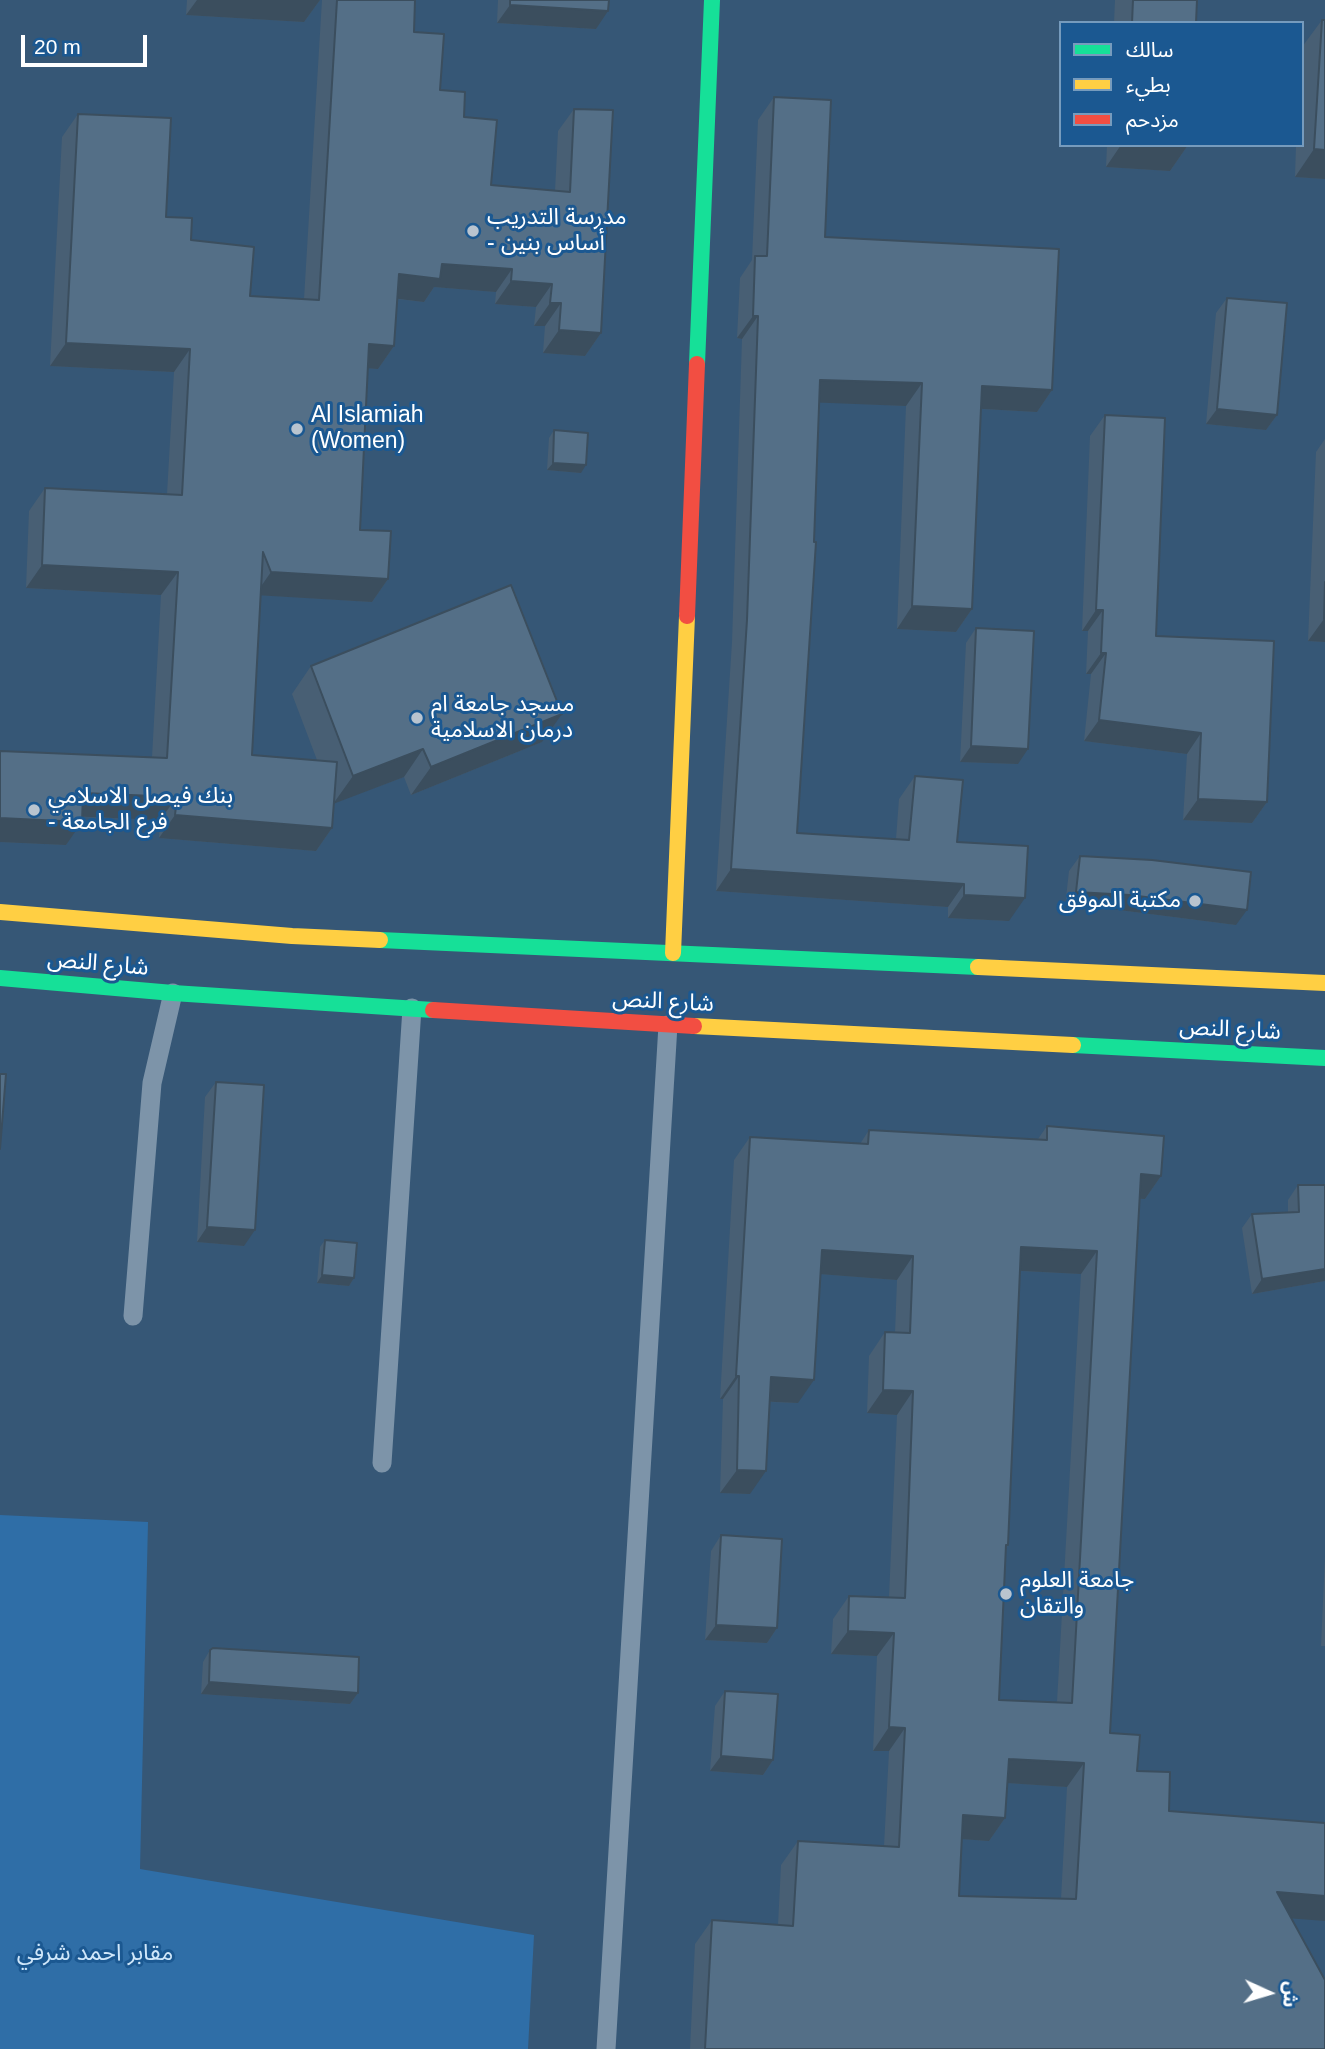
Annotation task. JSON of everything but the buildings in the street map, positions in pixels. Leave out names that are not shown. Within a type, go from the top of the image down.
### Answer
[{"type":"main road","points":[[673,953],[712,0]]},
{"type":"main road","name":"شارع النص","points":[[0,912],[292,936],[1325,983]]},
{"type":"main road","name":"شارع النص","points":[[0,978],[173,993],[668,1025],[1325,1058]]},
{"type":"lane","points":[[133,1316],[152,1083],[173,993]]},
{"type":"lane","points":[[383,1463],[412,1008]]},
{"type":"lane","points":[[606,2049],[668,1025]]},
{"type":"green space","name":"مقابر احمد شرفي","points":[[0,1515],[148,1522],[140,1869],[534,1935],[528,2049],[0,2049]]},
{"type":"traffic: fast","points":[[697,364],[712,0]]},
{"type":"traffic: fast","points":[[380,940],[978,967]]},
{"type":"traffic: fast","points":[[0,978],[173,993],[433,1010]]},
{"type":"traffic: fast","points":[[1073,1045],[1325,1058]]},
{"type":"traffic: slow","points":[[673,953],[687,616]]},
{"type":"traffic: slow","points":[[0,912],[292,936],[380,940]]},
{"type":"traffic: slow","points":[[978,967],[1325,983]]},
{"type":"traffic: slow","points":[[694,1026],[1073,1045]]},
{"type":"traffic: jam","points":[[687,616],[697,364]]},
{"type":"traffic: jam","points":[[433,1010],[694,1026]]},
{"type":"place","name":"مدرسة التدريب - أساس بنين","points":[[473,231]]},
{"type":"place","name":"Al Islamiah (Women)","points":[[297,429]]},
{"type":"place","name":"مسجد جامعة ام درمان الاسلامية","points":[[417,718]]},
{"type":"place","name":"بنك فيصل الاسلامي - فرع الجامعة","points":[[34,810]]},
{"type":"place","name":"مكتبة الموفق","points":[[1195,901]]},
{"type":"place","name":"جامعة العلوم والتقان","points":[[1006,1594]]}]
